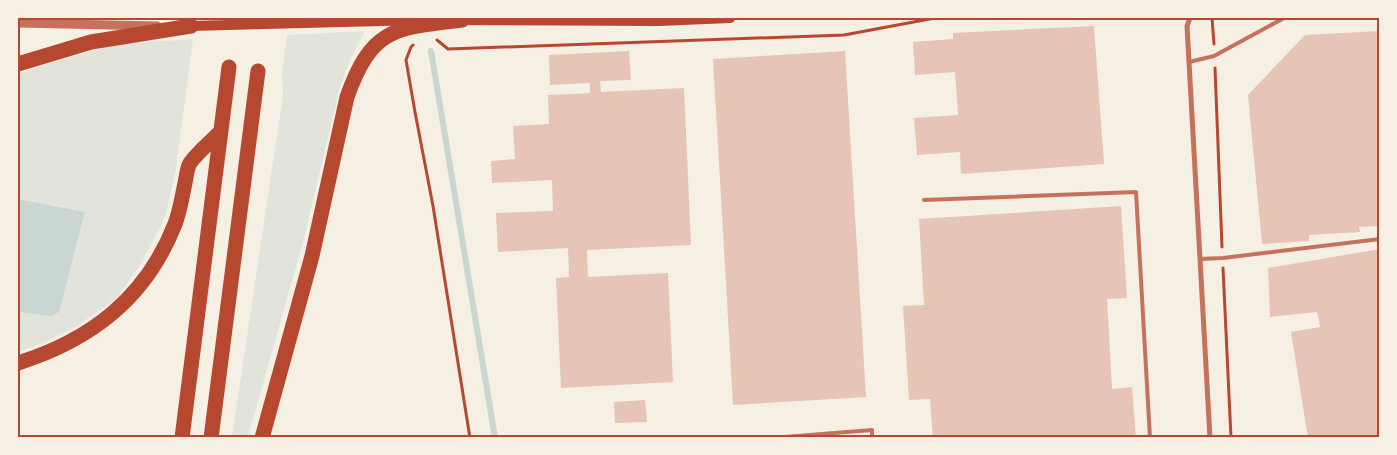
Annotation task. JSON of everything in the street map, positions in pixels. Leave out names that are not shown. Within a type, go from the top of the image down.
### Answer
[{"type":"highway","points":[[262,438],[312,256],[348,97],[355,74],[367,54],[390,33],[413,26],[462,20]]},
{"type":"highway","points":[[18,64],[91,42],[191,26]]},
{"type":"highway","points":[[182,438],[229,67]]},
{"type":"highway","points":[[211,438],[258,71]]},
{"type":"highway","points":[[18,363],[43,356],[82,336],[105,321],[122,306],[139,285],[167,242],[180,208],[189,164],[221,131]]},
{"type":"main road","points":[[191,26],[389,20],[659,21],[730,18]]},
{"type":"street","points":[[1183,18],[1187,26],[1210,438]]},
{"type":"street","points":[[1187,26],[1190,18]]},
{"type":"street","points":[[18,23],[191,26]]},
{"type":"lane","points":[[1189,62],[1214,56],[1284,18]]},
{"type":"lane","points":[[924,200],[1136,192],[1150,438]]},
{"type":"lane","points":[[1200,259],[1223,258],[1380,239]]},
{"type":"lane","points":[[772,438],[872,430],[872,438]]},
{"type":"path","points":[[432,39],[438,40],[448,49],[844,35],[935,18]]},
{"type":"path","points":[[1212,18],[1231,438]]},
{"type":"path","points":[[415,43],[410,47],[406,60],[433,206],[470,438]]},
{"type":"shaded area","points":[[365,31],[351,58],[340,87],[303,242],[248,437],[232,437],[283,95],[282,74],[287,35]]},
{"type":"shaded area","points":[[193,39],[176,169],[165,218],[141,263],[117,298],[77,326],[41,344],[18,352],[18,312],[50,316],[85,212],[18,199],[18,74],[117,44]]},
{"type":"shaded area","points":[[18,199],[85,212],[59,312],[51,316],[18,312]]},
{"type":"building","points":[[1094,26],[1104,164],[961,174],[960,152],[917,155],[914,118],[958,115],[955,72],[915,75],[913,42],[953,39],[953,33]]},
{"type":"building","points":[[1380,31],[1380,226],[1359,227],[1360,232],[1309,235],[1309,241],[1262,244],[1248,95],[1305,35]]},
{"type":"building","points":[[629,51],[631,80],[600,81],[601,92],[684,88],[691,245],[587,250],[588,277],[668,273],[673,382],[561,388],[556,278],[569,277],[568,248],[498,252],[496,213],[553,211],[552,180],[492,183],[491,161],[515,159],[513,126],[549,124],[548,95],[590,93],[590,83],[550,85],[549,55]]},
{"type":"building","points":[[845,51],[866,397],[733,405],[713,59]]},
{"type":"building","points":[[1121,206],[1127,298],[1107,299],[1112,389],[1132,387],[1136,438],[933,438],[930,399],[909,400],[903,306],[924,305],[919,219]]},
{"type":"building","points":[[1380,249],[1380,438],[1308,438],[1291,332],[1320,327],[1317,312],[1270,317],[1268,268]]},
{"type":"building","points":[[645,400],[647,422],[615,423],[614,402]]},
{"type":"waterway","points":[[431,51],[495,438]]}]
